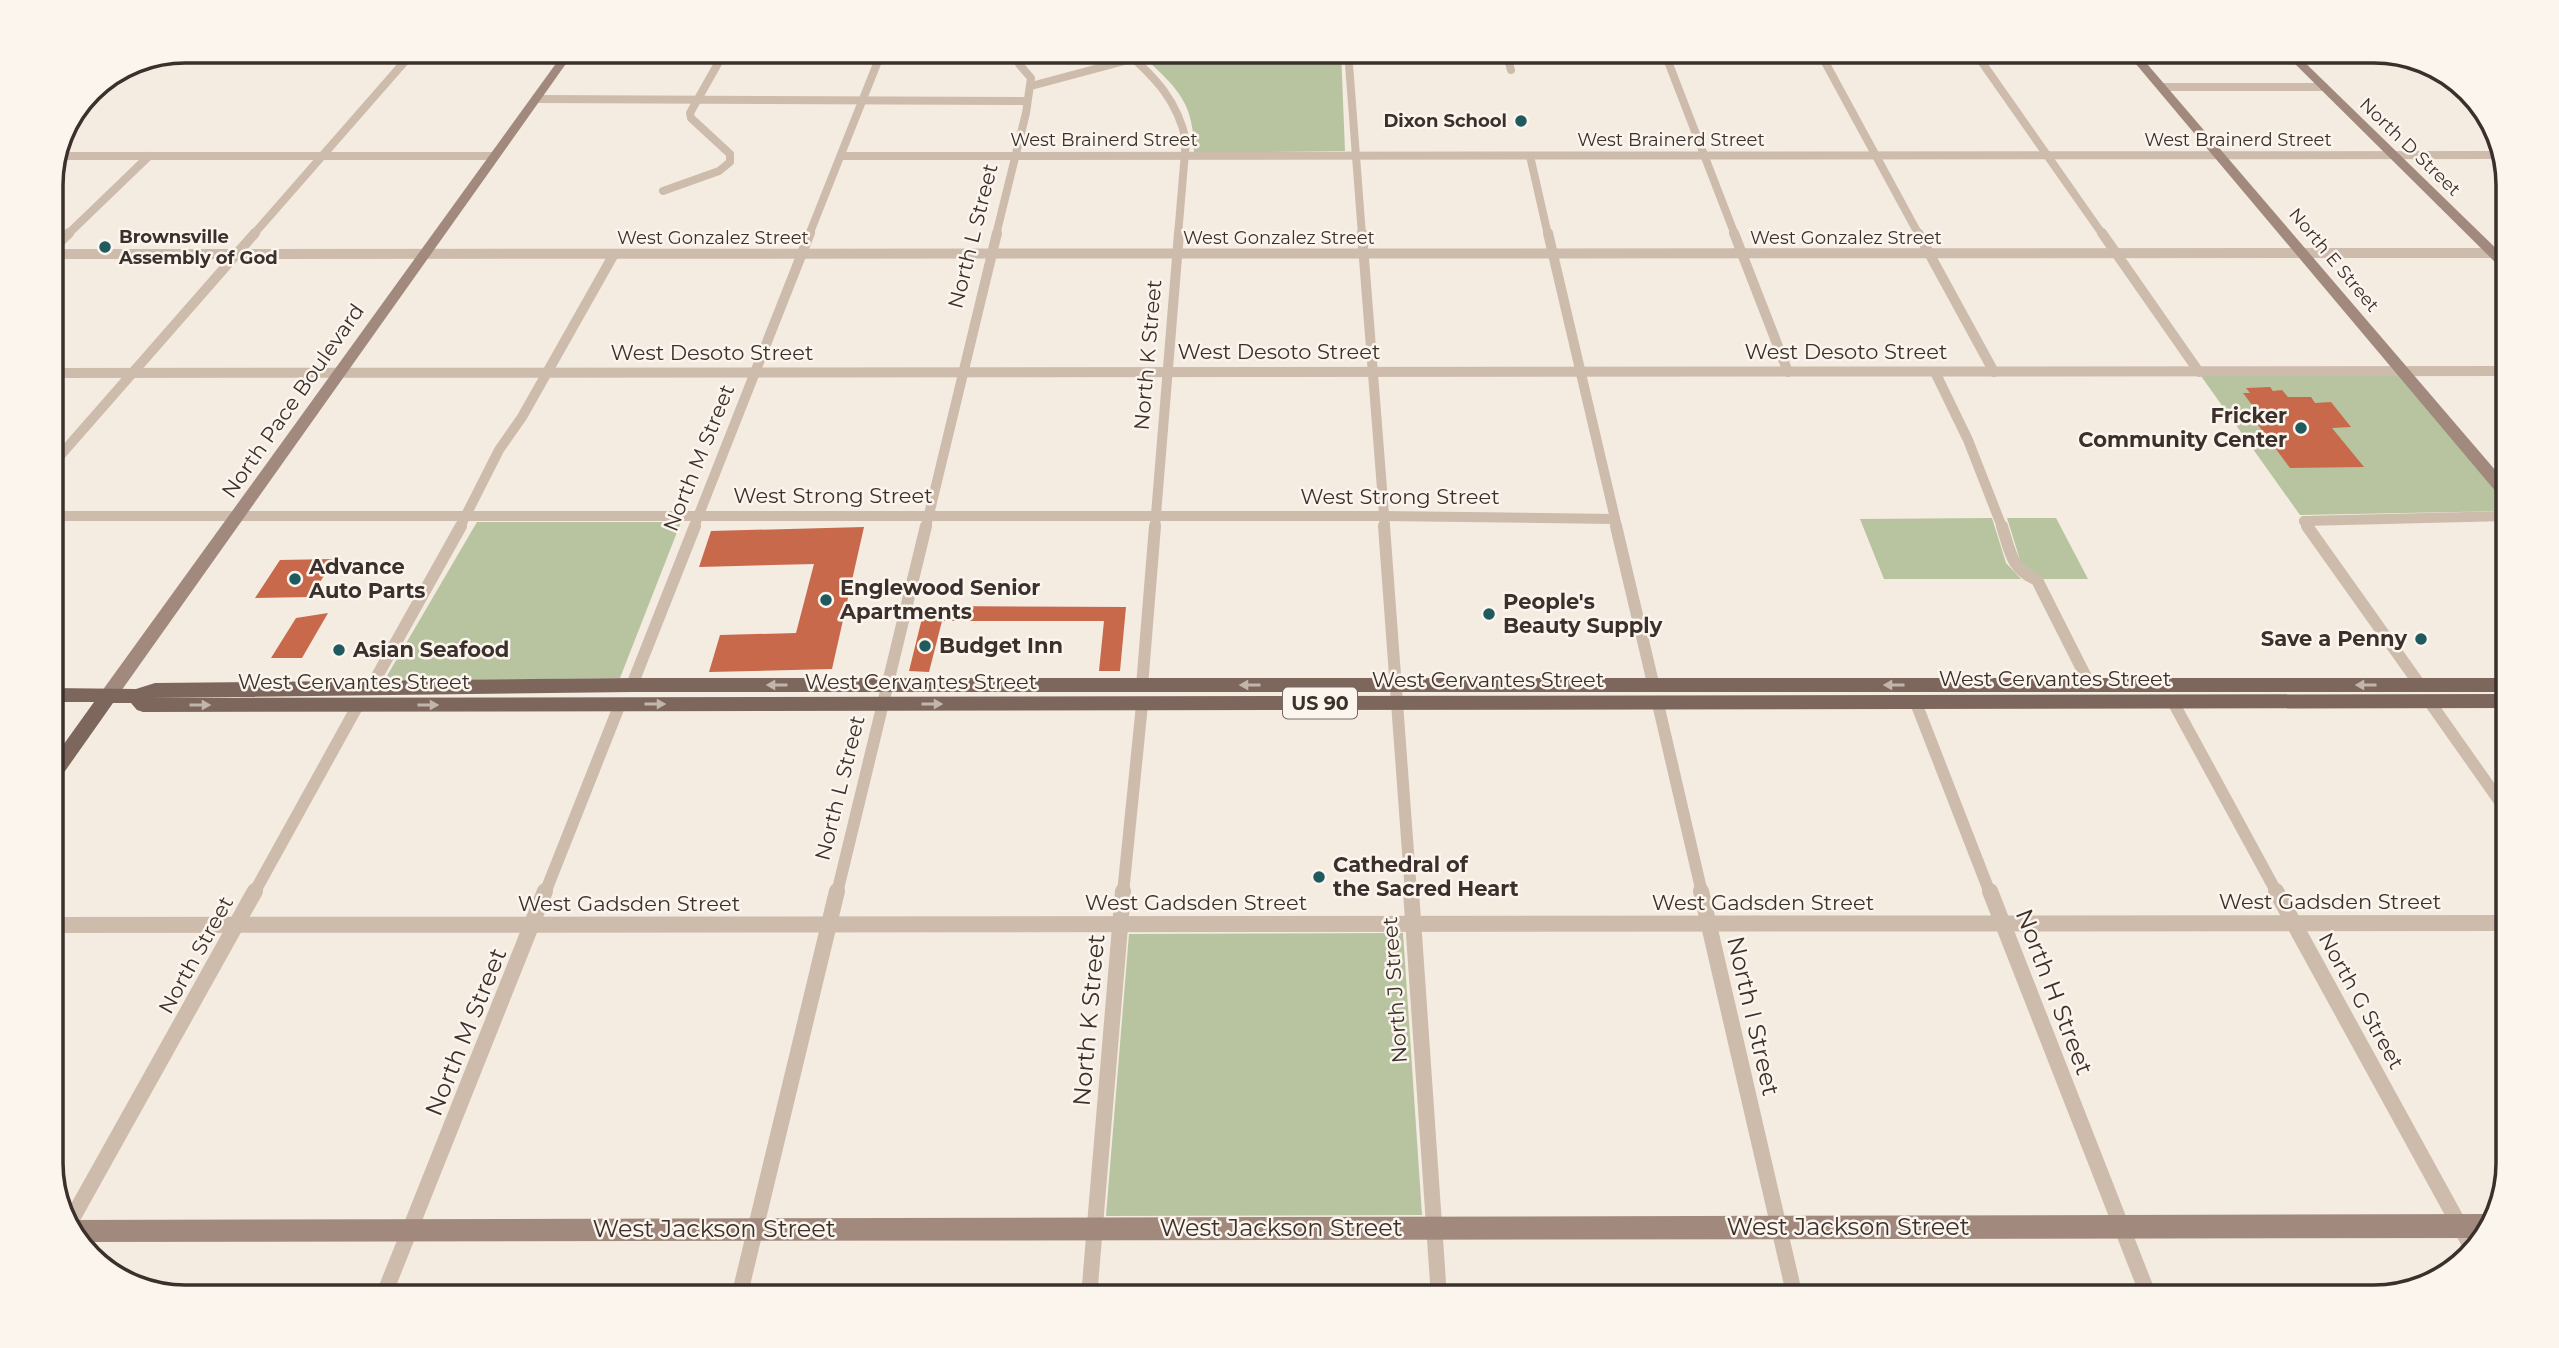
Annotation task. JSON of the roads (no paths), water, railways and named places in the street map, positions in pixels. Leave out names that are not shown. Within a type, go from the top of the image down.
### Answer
[{"type":"main road","name":"West Cervantes Street","points":[[136,696],[143,705],[1142,705],[1653,683],[2496,685]]},
{"type":"main road","points":[[1968,702],[1984,695],[2002,693],[2078,693],[2090,684]]},
{"type":"main road","points":[[2173,702],[2173,695],[2180,692],[2265,691],[2292,684]]},
{"type":"main road","name":"West Cervantes Street","points":[[63,695],[136,696],[155,690],[371,687],[1142,685],[1658,704],[2496,701]]},
{"type":"main road","name":"North Pace Boulevard","points":[[63,759],[108,696]]},
{"type":"street","points":[[63,452],[403,63]]},
{"type":"street","name":"North Pace Boulevard","points":[[108,696],[342,373],[562,63]]},
{"type":"street","points":[[663,191],[719,171],[730,162],[730,155],[691,118],[690,113],[718,63]]},
{"type":"street","name":"North M Street","points":[[632,685],[878,63]]},
{"type":"street","points":[[1019,63],[1031,78],[1031,86],[1116,63]]},
{"type":"street","name":"North K Street","points":[[1140,63],[1160,81],[1175,103],[1185,127],[1178,254],[1142,685]]},
{"type":"street","name":"North J Street","points":[[1349,63],[1438,1285]]},
{"type":"street","points":[[1509,63],[1511,70]]},
{"type":"street","points":[[1669,63],[1788,372]]},
{"type":"street","points":[[1826,63],[1994,372]]},
{"type":"street","points":[[1982,63],[2199,372]]},
{"type":"street","name":"North E Street","points":[[2140,63],[2305,253],[2496,481]]},
{"type":"street","name":"North D Street","points":[[2299,63],[2496,256]]},
{"type":"street","name":"North L Street","points":[[742,1285],[1031,86]]},
{"type":"street","points":[[2162,88],[2324,87]]},
{"type":"street","points":[[536,99],[1027,102]]},
{"type":"street","name":"West Brainerd Street","points":[[842,156],[2492,155]]},
{"type":"street","points":[[67,156],[495,156]]},
{"type":"street","points":[[63,240],[149,156]]},
{"type":"street","points":[[1530,156],[1653,683]]},
{"type":"street","name":"West Gonzalez Street","points":[[63,252],[2493,253]]},
{"type":"street","points":[[371,687],[467,516],[499,450],[522,417],[614,254]]},
{"type":"street","name":"West Desoto Street","points":[[63,373],[2496,371]]},
{"type":"street","points":[[1935,372],[1968,440],[1995,505],[2014,563],[2024,574],[2037,580],[2090,684]]},
{"type":"street","name":"West Strong Street","points":[[63,516],[1382,516],[1614,519]]},
{"type":"street","points":[[2420,685],[2304,521],[2496,516]]},
{"type":"street","points":[[2429,701],[2496,796]]},
{"type":"street","name":"North H Street","points":[[1916,702],[2144,1285]]},
{"type":"street","name":"North G Street","points":[[2173,702],[2468,1240]]},
{"type":"street","name":"North M Street","points":[[388,1285],[620,704]]},
{"type":"street","name":"North I Street","points":[[1658,704],[1792,1285]]},
{"type":"street","name":"North Street","points":[[75,1214],[358,705]]},
{"type":"street","name":"North K Street","points":[[1090,1285],[1120,924],[1142,705]]},
{"type":"street","name":"West Gadsden Street","points":[[63,925],[2496,923]]},
{"type":"street","name":"West Jackson Street","points":[[83,1230],[2478,1226]]},
{"type":"place","name":"Dixon School","points":[[1521,121]]},
{"type":"place","name":"Brownsville Assembly of God","points":[[105,247]]},
{"type":"place","name":"Fricker Community Center","points":[[2301,428]]},
{"type":"place","name":"Advance Auto Parts","points":[[295,579]]},
{"type":"place","name":"Englewood Senior Apartments","points":[[826,600]]},
{"type":"place","name":"People's Beauty Supply","points":[[1489,614]]},
{"type":"place","name":"Save a Penny","points":[[2421,639]]},
{"type":"place","name":"Budget Inn","points":[[925,646]]},
{"type":"place","name":"Asian Seafood","points":[[339,650]]},
{"type":"place","name":"Cathedral of the Sacred Heart","points":[[1319,877]]}]
